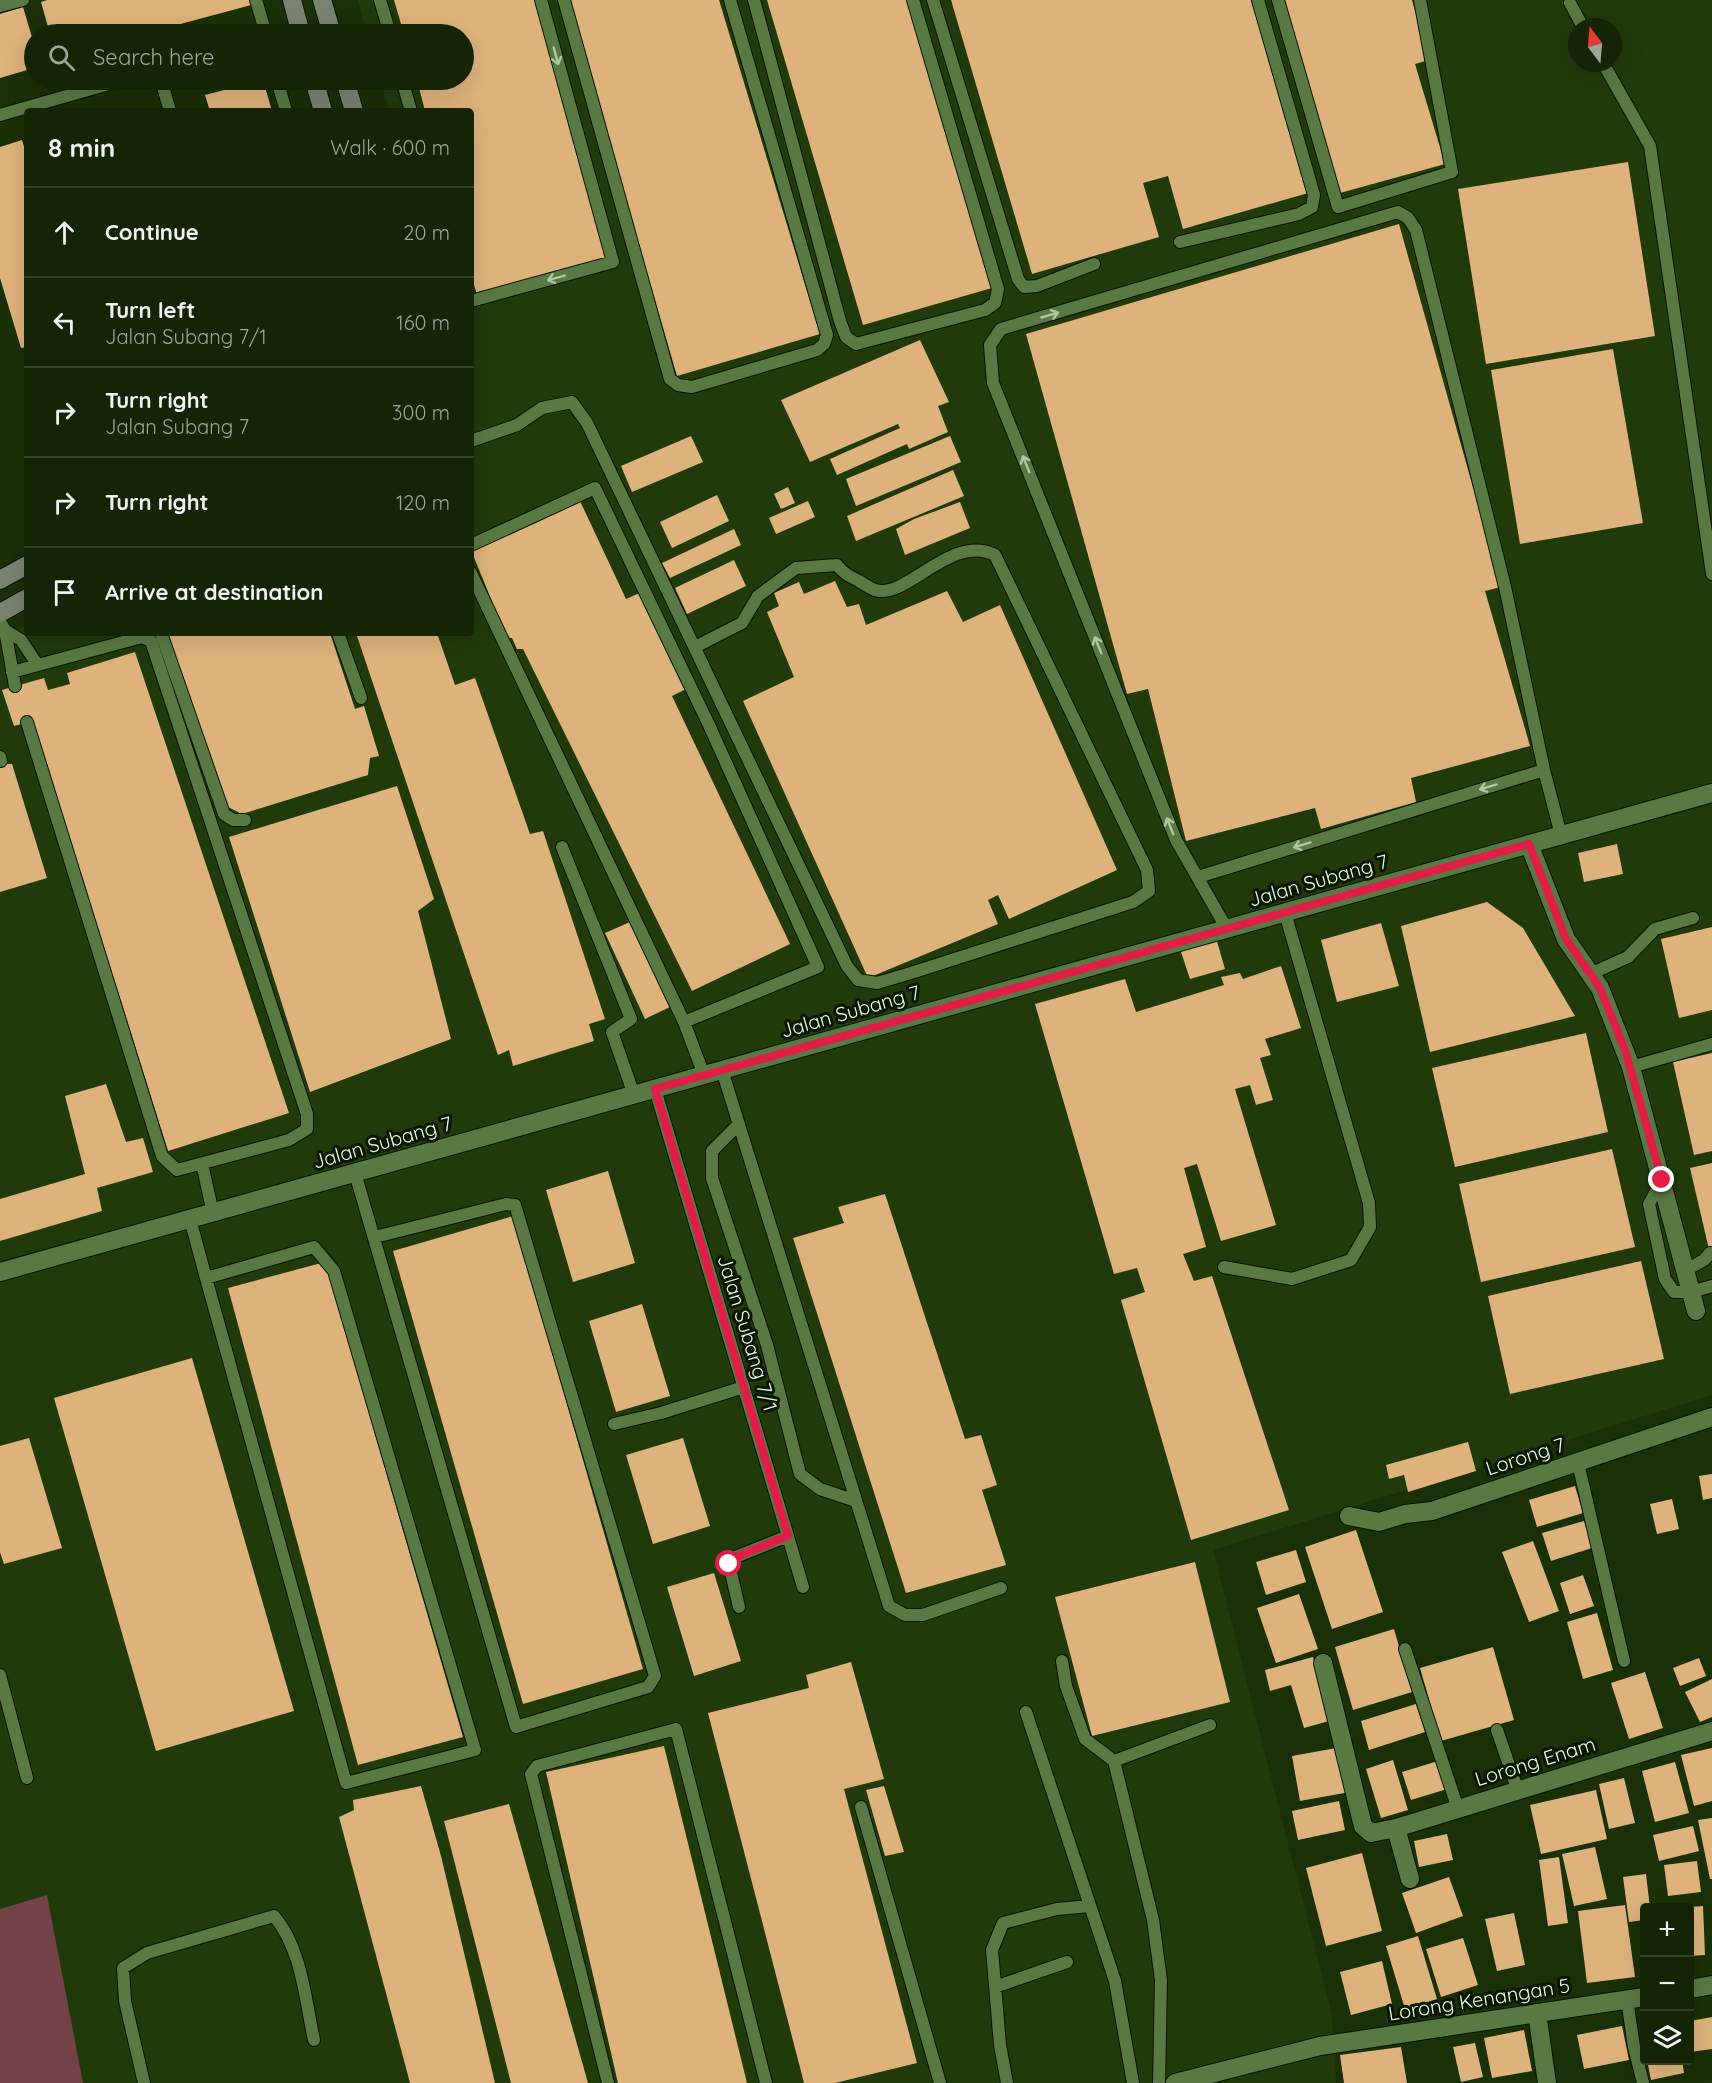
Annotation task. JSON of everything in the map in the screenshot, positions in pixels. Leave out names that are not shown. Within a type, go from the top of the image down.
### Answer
[{"type":"street","points":[[292,0],[298,24]]},
{"type":"street","points":[[322,0],[329,24]]},
{"type":"street","points":[[317,90],[322,108]]},
{"type":"street","points":[[348,90],[353,108]]},
{"type":"street","points":[[0,580],[24,567]]},
{"type":"street","points":[[2,621],[24,601]]},
{"type":"street","name":"Jalan Subang 7","points":[[0,1272],[1712,793]]},
{"type":"street","points":[[1529,844],[1566,939],[1600,988],[1632,1067],[1696,1311]]},
{"type":"street","name":"Lorong 7","points":[[1348,1516],[1379,1522],[1432,1510],[1712,1417]]},
{"type":"street","name":"Lorong Enam","points":[[1323,1663],[1363,1826],[1371,1833],[1396,1828],[1712,1731]]},
{"type":"street","points":[[1396,1828],[1410,1879]]},
{"type":"street","points":[[1694,1988],[1712,1985]]},
{"type":"street","name":"Lorong Kenangan 5","points":[[1174,2083],[1320,2046],[1636,1998]]},
{"type":"street","points":[[1537,2013],[1547,2083]]},
{"type":"lane","points":[[0,6],[23,0]]},
{"type":"lane","points":[[256,0],[263,24]]},
{"type":"lane","points":[[380,0],[387,24]]},
{"type":"lane","points":[[474,300],[613,262],[541,0]]},
{"type":"lane","points":[[564,0],[670,379],[678,385],[692,387],[818,350],[824,344],[827,335],[730,0]]},
{"type":"lane","points":[[754,0],[840,321],[846,337],[856,344],[985,310],[995,303],[998,289],[913,0]]},
{"type":"lane","points":[[933,0],[1018,279],[1024,287],[1036,286],[1094,264]]},
{"type":"lane","points":[[1180,242],[1299,214],[1312,207],[1314,195],[1258,0]]},
{"type":"lane","points":[[1278,0],[1338,207],[1452,171],[1420,0]]},
{"type":"lane","points":[[1570,3],[1579,18]]},
{"type":"lane","points":[[1609,72],[1650,146],[1712,574]]},
{"type":"lane","points":[[39,107],[92,90]]},
{"type":"lane","points":[[164,90],[169,108]]},
{"type":"lane","points":[[280,90],[285,108]]},
{"type":"lane","points":[[405,90],[410,108]]},
{"type":"lane","points":[[0,115],[24,110]]},
{"type":"lane","points":[[1227,929],[1176,840],[993,383],[990,345],[1001,329],[1398,212],[1408,218],[1416,230],[1505,587],[1544,770],[1561,835]]},
{"type":"lane","points":[[474,440],[517,425],[542,408],[572,402],[587,423],[848,966],[858,980],[877,983],[911,973],[1133,902],[1149,891],[1147,870],[995,555],[983,549],[953,555],[894,588],[877,591],[844,574],[837,565],[796,568],[758,596],[742,623],[695,647]]},
{"type":"lane","points":[[474,544],[595,488],[709,725],[818,967],[684,1022]]},
{"type":"lane","points":[[474,579],[684,1022],[704,1075]]},
{"type":"lane","points":[[2,621],[21,640],[38,664]]},
{"type":"lane","points":[[2,621],[15,686]]},
{"type":"lane","points":[[162,636],[224,814],[233,820],[245,820]]},
{"type":"lane","points":[[339,636],[361,698]]},
{"type":"lane","points":[[12,672],[142,637],[151,641],[307,1114],[307,1129],[289,1140],[177,1170],[162,1156],[27,723]]},
{"type":"lane","points":[[1198,877],[1544,770]]},
{"type":"lane","points":[[562,847],[631,1019],[612,1032],[634,1095]]},
{"type":"lane","points":[[1224,1267],[1292,1279],[1351,1260],[1370,1227],[1369,1203],[1285,913]]},
{"type":"lane","points":[[1590,974],[1628,957],[1655,929],[1693,918]]},
{"type":"lane","points":[[1632,1067],[1712,1044]]},
{"type":"lane","points":[[722,1070],[889,1606],[905,1615],[923,1615],[1001,1588]]},
{"type":"lane","name":"Jalan Subang 7/1","points":[[655,1089],[803,1587]]},
{"type":"lane","points":[[739,1124],[712,1151],[712,1178],[766,1345],[800,1474],[820,1489],[856,1501]]},
{"type":"lane","points":[[202,1164],[213,1213]]},
{"type":"lane","points":[[355,1173],[516,1727],[648,1688],[655,1676],[515,1205],[506,1204],[375,1237]]},
{"type":"lane","points":[[1662,1180],[1649,1204],[1665,1279],[1674,1292],[1692,1292],[1712,1286]]},
{"type":"lane","points":[[190,1219],[206,1278],[346,1783],[475,1750],[334,1271],[314,1247],[206,1278]]},
{"type":"lane","points":[[1686,1270],[1704,1260],[1710,1253]]},
{"type":"lane","points":[[614,1424],[661,1413],[744,1387]]},
{"type":"lane","points":[[1578,1463],[1624,1661]]},
{"type":"lane","points":[[739,1606],[729,1564],[733,1558],[788,1536]]},
{"type":"lane","points":[[1405,1649],[1458,1809]]},
{"type":"lane","points":[[1062,1661],[1066,1686],[1085,1739],[1114,1761],[1153,1920],[1161,1980],[1159,2083]]},
{"type":"lane","points":[[0,1675],[27,1778]]},
{"type":"lane","points":[[1026,1712],[1114,1981],[1133,2083]]},
{"type":"lane","points":[[1114,1761],[1210,1725]]},
{"type":"lane","points":[[608,2083],[531,1774],[537,1766],[676,1729],[766,2083]]},
{"type":"lane","points":[[1497,1730],[1518,1791]]},
{"type":"lane","points":[[861,1808],[940,2083]]},
{"type":"lane","points":[[1007,2083],[994,1987],[992,1950],[1003,1923],[1057,1909],[1090,1906]]},
{"type":"lane","points":[[144,2083],[124,2001],[123,1968],[147,1953],[274,1916],[286,1930],[294,1954],[314,2040]]},
{"type":"lane","points":[[994,1987],[1066,1962]]},
{"type":"lane","points":[[1636,1998],[1634,2047],[1643,2083]]},
{"type":"shaded area","points":[[358,0],[1712,0],[1712,1395],[1213,1550],[1332,2015],[1336,2083],[0,2083],[0,639],[24,626],[24,636],[474,636],[474,108],[388,108],[383,90],[474,90],[474,24],[364,24]]},
{"type":"shaded area","points":[[47,1895],[83,2083],[0,2083],[0,1909]]},
{"type":"building","points":[[47,0],[254,0],[255,4],[180,24],[47,24],[41,2]]},
{"type":"building","points":[[394,0],[535,0],[607,258],[477,295],[474,284],[474,108],[424,108],[420,90],[474,90],[474,24],[401,24]]},
{"type":"building","points":[[567,0],[719,0],[820,334],[677,376]]},
{"type":"building","points":[[767,0],[907,0],[992,288],[863,325]]},
{"type":"building","points":[[951,0],[1251,0],[1308,193],[1183,229],[1168,176],[1143,183],[1159,237],[1032,274]]},
{"type":"building","points":[[1284,0],[1412,0],[1429,60],[1415,64],[1445,164],[1340,193]]},
{"type":"building","points":[[23,7],[28,24],[24,24],[24,71],[0,78],[0,14]]},
{"type":"building","points":[[224,90],[266,90],[271,108],[209,108],[205,95]]},
{"type":"building","points":[[22,140],[24,147],[24,348],[21,348],[0,278],[0,147]]},
{"type":"building","points":[[1628,162],[1655,336],[1486,364],[1458,189]]},
{"type":"building","points":[[1399,224],[1501,587],[1485,591],[1530,746],[1411,778],[1416,802],[1321,829],[1315,808],[1186,841],[1148,689],[1127,694],[1026,334]]},
{"type":"building","points":[[920,340],[949,402],[938,406],[948,432],[909,449],[907,444],[837,475],[830,459],[900,428],[898,424],[810,462],[781,400]]},
{"type":"building","points":[[1613,349],[1643,523],[1520,544],[1491,370]]},
{"type":"building","points":[[691,436],[703,462],[632,492],[621,466]]},
{"type":"building","points":[[950,436],[961,462],[856,506],[846,479]]},
{"type":"building","points":[[953,470],[964,496],[856,541],[847,516]]},
{"type":"building","points":[[788,487],[795,503],[781,509],[774,494]]},
{"type":"building","points":[[717,495],[729,521],[672,548],[660,522]]},
{"type":"building","points":[[580,501],[626,599],[642,592],[688,688],[672,696],[790,944],[692,991],[523,649],[517,649],[512,638],[507,638],[474,557],[474,549]]},
{"type":"building","points":[[808,501],[815,517],[776,534],[769,518]]},
{"type":"building","points":[[960,502],[970,528],[905,555],[896,529],[914,519]]},
{"type":"building","points":[[734,529],[741,545],[670,578],[662,563]]},
{"type":"building","points":[[734,560],[746,586],[687,614],[675,588]]},
{"type":"building","points":[[835,581],[847,607],[859,604],[866,625],[947,591],[963,622],[1000,605],[1117,870],[1009,919],[998,895],[988,900],[998,924],[868,978],[743,701],[794,677],[767,612],[779,606],[774,593],[799,582],[804,594]]},
{"type":"building","points":[[168,636],[331,636],[355,709],[364,706],[379,756],[370,758],[368,775],[242,814],[226,806]]},
{"type":"building","points":[[357,636],[438,636],[455,685],[475,678],[530,834],[543,831],[605,1019],[589,1024],[594,1041],[513,1066],[509,1050],[498,1055]]},
{"type":"building","points":[[135,652],[289,1113],[168,1151],[33,721],[14,726],[2,690],[44,678],[48,690],[70,684],[67,673]]},
{"type":"building","points":[[0,764],[12,764],[47,878],[0,892]]},
{"type":"building","points":[[397,786],[434,899],[418,911],[451,1039],[310,1092],[229,837]]},
{"type":"building","points":[[1617,844],[1623,874],[1584,882],[1578,853]]},
{"type":"building","points":[[1487,902],[1523,928],[1575,1016],[1430,1052],[1401,926]]},
{"type":"building","points":[[630,922],[670,1007],[645,1019],[605,933]]},
{"type":"building","points":[[1381,923],[1399,986],[1337,1002],[1321,940]]},
{"type":"building","points":[[1712,927],[1712,1010],[1679,1018],[1661,939]]},
{"type":"building","points":[[1216,938],[1225,969],[1190,979],[1180,949]]},
{"type":"building","points":[[1281,966],[1301,1028],[1265,1039],[1271,1055],[1260,1058],[1273,1100],[1256,1105],[1250,1085],[1235,1089],[1276,1225],[1221,1241],[1197,1164],[1184,1168],[1206,1247],[1183,1254],[1194,1281],[1212,1276],[1289,1510],[1191,1540],[1121,1300],[1145,1292],[1137,1268],[1114,1274],[1035,1004],[1125,979],[1136,1012],[1224,985],[1221,977],[1240,973],[1243,979]]},
{"type":"building","points":[[1586,1033],[1608,1132],[1455,1167],[1432,1068]]},
{"type":"building","points":[[1712,1053],[1712,1151],[1694,1155],[1673,1062]]},
{"type":"building","points":[[106,1084],[126,1142],[143,1138],[153,1172],[97,1188],[102,1211],[0,1241],[0,1199],[85,1174],[65,1096]]},
{"type":"building","points":[[1612,1149],[1635,1247],[1481,1282],[1459,1184]]},
{"type":"building","points":[[1712,1163],[1712,1258],[1711,1258],[1690,1168]]},
{"type":"building","points":[[608,1171],[635,1263],[573,1282],[546,1190]]},
{"type":"building","points":[[885,1194],[965,1439],[981,1435],[997,1485],[982,1490],[1006,1565],[906,1593],[793,1238],[844,1223],[838,1207]]},
{"type":"building","points":[[513,1216],[643,1669],[523,1704],[393,1251]]},
{"type":"building","points":[[1641,1261],[1664,1359],[1510,1394],[1488,1296]]},
{"type":"building","points":[[325,1262],[463,1737],[358,1765],[228,1288]]},
{"type":"building","points":[[642,1304],[670,1396],[616,1412],[589,1321]]},
{"type":"building","points":[[192,1358],[294,1711],[156,1751],[54,1398]]},
{"type":"building","points":[[29,1438],[62,1548],[4,1564],[0,1552],[0,1446]]},
{"type":"building","points":[[683,1438],[710,1526],[653,1544],[626,1455]]},
{"type":"building","points":[[1468,1442],[1476,1471],[1408,1492],[1404,1475],[1389,1479],[1386,1465]]},
{"type":"building","points":[[1712,1474],[1712,1498],[1703,1500],[1699,1476]]},
{"type":"building","points":[[1575,1486],[1583,1513],[1537,1527],[1529,1500]]},
{"type":"building","points":[[1672,1499],[1679,1529],[1657,1534],[1650,1504]]},
{"type":"building","points":[[1584,1521],[1592,1548],[1551,1561],[1542,1533]]},
{"type":"building","points":[[1356,1530],[1383,1612],[1332,1629],[1305,1547]]},
{"type":"building","points":[[1533,1541],[1559,1611],[1529,1622],[1502,1552]]},
{"type":"building","points":[[1296,1550],[1306,1582],[1266,1595],[1256,1562]]},
{"type":"building","points":[[1195,1562],[1230,1702],[1092,1736],[1055,1597]]},
{"type":"building","points":[[714,1573],[741,1661],[694,1676],[667,1587]]},
{"type":"building","points":[[1583,1575],[1594,1606],[1570,1614],[1560,1583]]},
{"type":"building","points":[[1299,1594],[1318,1649],[1276,1663],[1257,1608]]},
{"type":"building","points":[[1597,1613],[1613,1670],[1583,1679],[1567,1622]]},
{"type":"building","points":[[1394,1629],[1412,1692],[1353,1710],[1335,1647]]},
{"type":"building","points":[[1493,1647],[1514,1720],[1441,1741],[1420,1668]]},
{"type":"building","points":[[1313,1657],[1329,1721],[1304,1728],[1291,1685],[1270,1691],[1265,1670]]},
{"type":"building","points":[[1699,1658],[1706,1676],[1680,1686],[1673,1668]]},
{"type":"building","points":[[851,1662],[884,1779],[844,1789],[917,2063],[835,2083],[804,2083],[708,1713],[809,1688],[806,1675]]},
{"type":"building","points":[[1645,1672],[1663,1728],[1629,1739],[1611,1683]]},
{"type":"building","points":[[1712,1679],[1712,1717],[1700,1722],[1685,1692]]},
{"type":"building","points":[[1416,1704],[1425,1732],[1369,1750],[1361,1721]]},
{"type":"building","points":[[664,1746],[747,2083],[618,2083],[546,1772]]},
{"type":"building","points":[[1342,1747],[1350,1792],[1300,1801],[1292,1756]]},
{"type":"building","points":[[1712,1748],[1712,1801],[1694,1806],[1681,1755]]},
{"type":"building","points":[[1393,1760],[1408,1810],[1381,1818],[1366,1769]]},
{"type":"building","points":[[1438,1761],[1447,1789],[1411,1800],[1402,1772]]},
{"type":"building","points":[[1675,1762],[1689,1813],[1655,1822],[1642,1771]]},
{"type":"building","points":[[1624,1778],[1635,1823],[1609,1829],[1599,1784]]},
{"type":"building","points":[[421,1786],[441,1856],[495,2083],[410,2083],[339,1817],[354,1810],[353,1800]]},
{"type":"building","points":[[884,1786],[904,1852],[885,1856],[866,1790]]},
{"type":"building","points":[[1596,1790],[1607,1839],[1541,1854],[1530,1805]]},
{"type":"building","points":[[1339,1801],[1345,1830],[1298,1840],[1292,1811]]},
{"type":"building","points":[[509,1804],[588,2083],[511,2083],[444,1821]]},
{"type":"building","points":[[1712,1818],[1712,1879],[1710,1879],[1698,1820]]},
{"type":"building","points":[[1693,1826],[1699,1851],[1659,1861],[1653,1835]]},
{"type":"building","points":[[1447,1834],[1453,1860],[1419,1867],[1414,1841]]},
{"type":"building","points":[[1595,1847],[1607,1899],[1574,1906],[1562,1854]]},
{"type":"building","points":[[1362,1853],[1382,1931],[1326,1946],[1306,1868]]},
{"type":"building","points":[[1559,1857],[1568,1923],[1548,1926],[1539,1860]]},
{"type":"building","points":[[1697,1861],[1701,1892],[1668,1896],[1664,1865]]},
{"type":"building","points":[[1646,1874],[1649,1903],[1640,1903],[1640,1921],[1629,1922],[1623,1877]]},
{"type":"building","points":[[1449,1877],[1463,1916],[1416,1933],[1402,1893]]},
{"type":"building","points":[[1625,1905],[1635,1977],[1587,1983],[1578,1911]]},
{"type":"building","points":[[1703,1906],[1705,1955],[1694,1956],[1694,1907]]},
{"type":"building","points":[[1514,1913],[1525,1965],[1497,1971],[1485,1919]]},
{"type":"building","points":[[1418,1936],[1437,1999],[1405,2009],[1386,1946]]},
{"type":"building","points":[[1463,1938],[1478,1985],[1441,1997],[1426,1949]]},
{"type":"building","points":[[1382,1961],[1392,2004],[1351,2015],[1340,1972]]},
{"type":"building","points":[[1712,2017],[1712,2049],[1694,2051],[1694,2020]]},
{"type":"building","points":[[1622,2026],[1629,2060],[1584,2069],[1577,2035]]},
{"type":"building","points":[[1524,2030],[1532,2071],[1492,2078],[1484,2038]]},
{"type":"building","points":[[1475,2043],[1483,2077],[1461,2082],[1453,2047]]},
{"type":"building","points":[[1401,2047],[1407,2083],[1344,2083],[1340,2055]]},
{"type":"building","points":[[1648,2065],[1683,2065],[1684,2073],[1651,2080]]},
{"type":"route","points":[[729,1564],[733,1558],[788,1536],[655,1089],[1529,844],[1566,939],[1600,988],[1632,1067],[1662,1180]]}]
